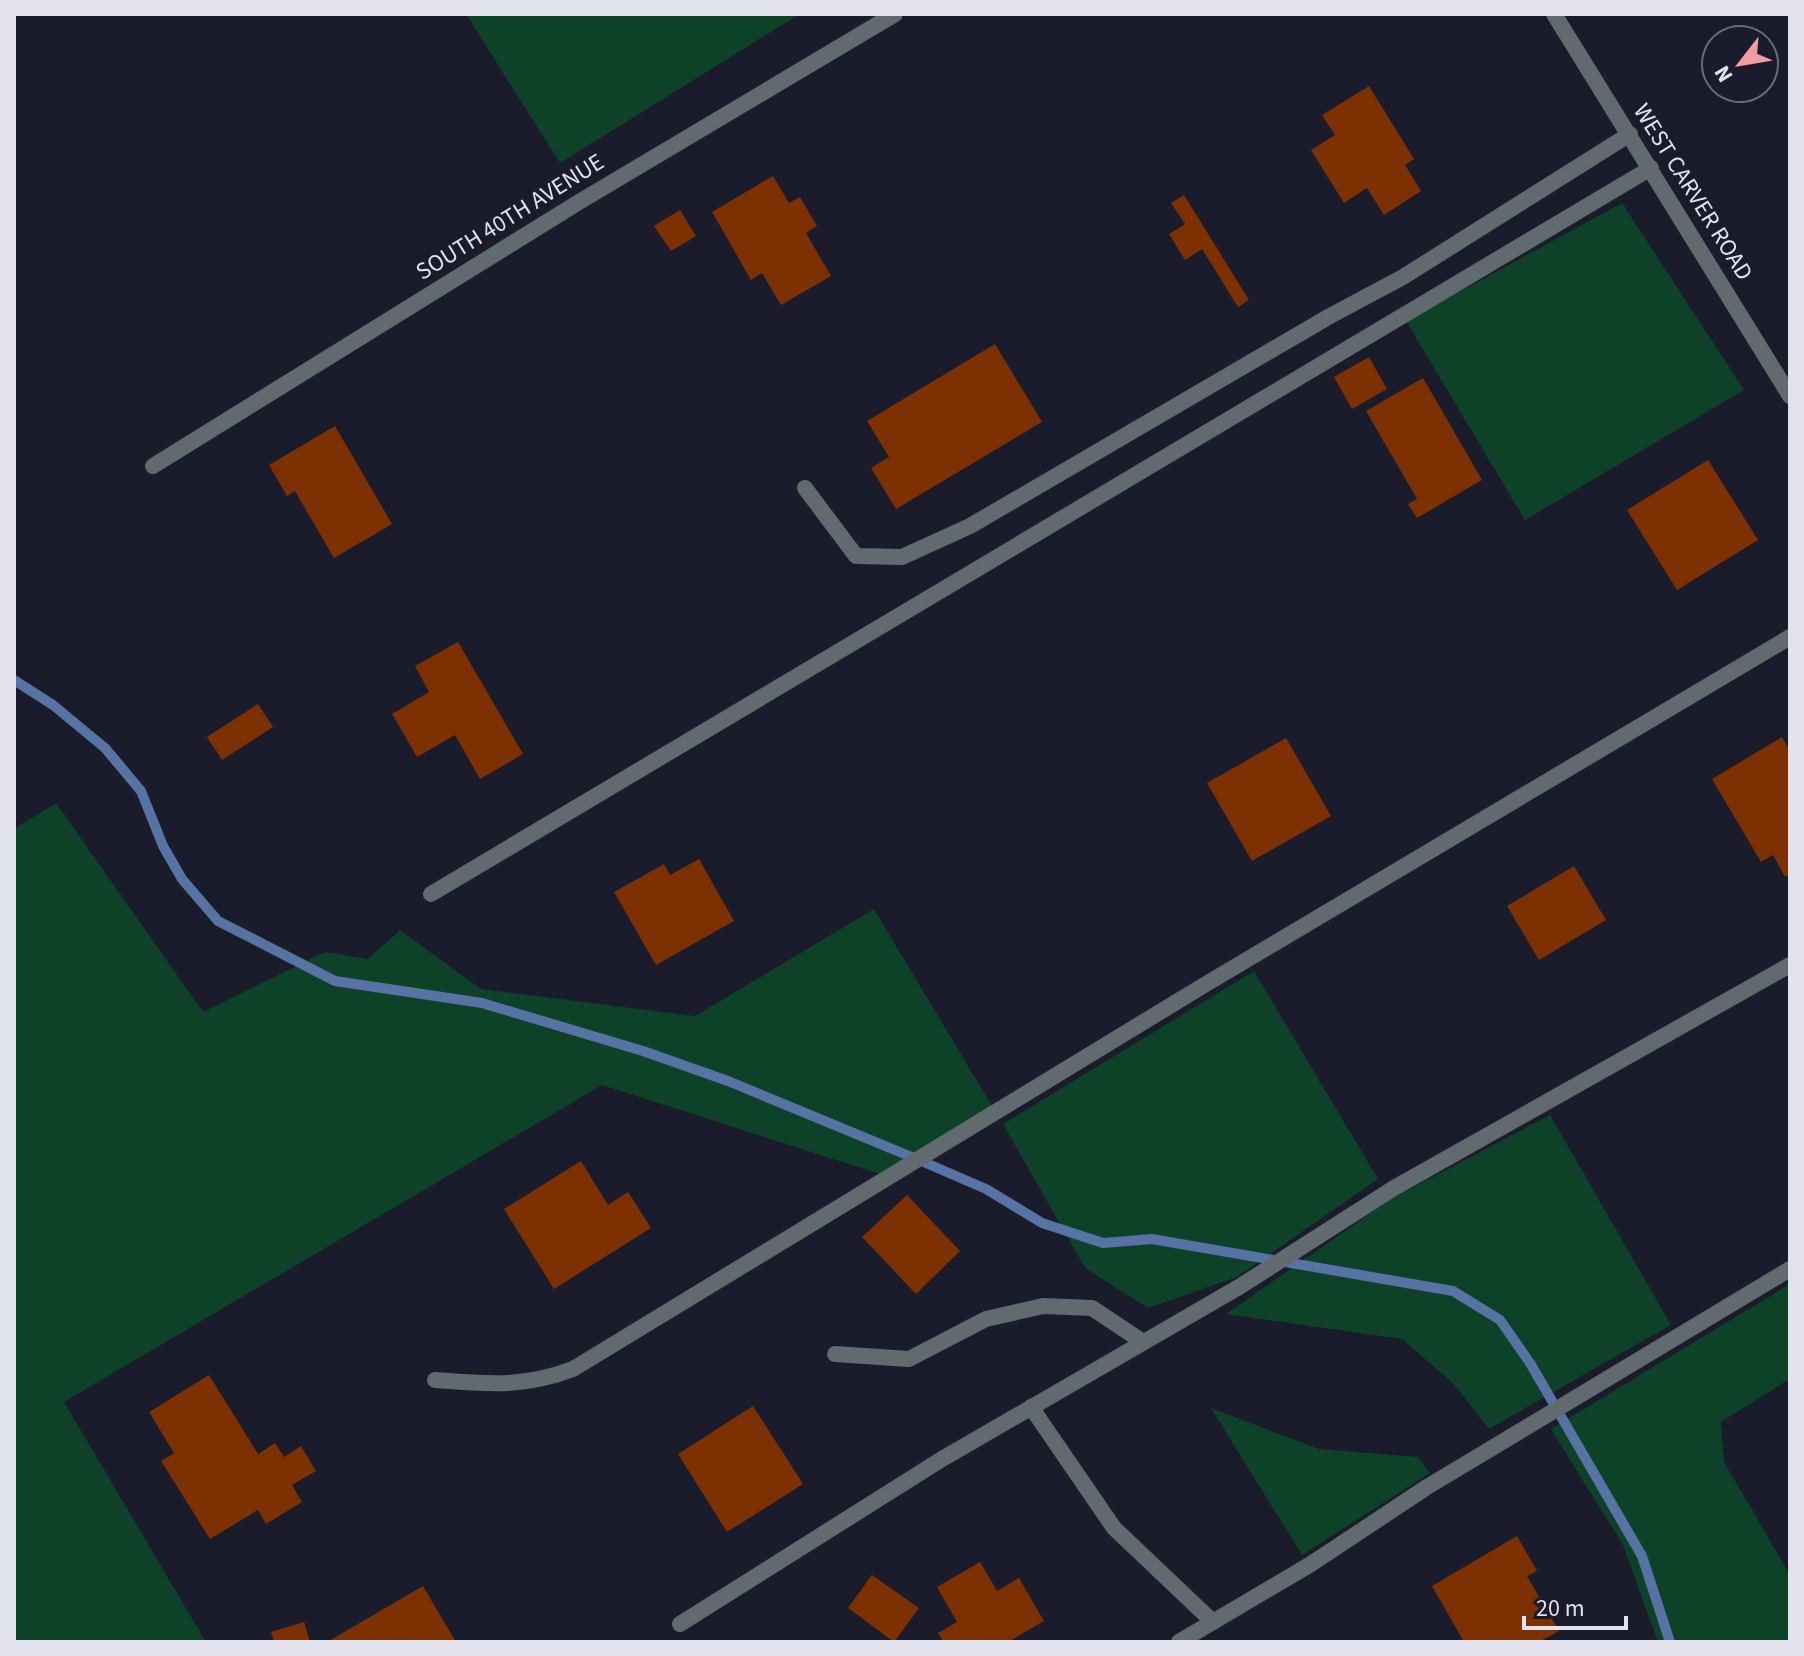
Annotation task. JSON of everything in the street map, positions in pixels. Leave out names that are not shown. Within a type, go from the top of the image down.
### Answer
[{"type":"street","name":"SOUTH 40TH AVENUE","points":[[153,466],[579,202],[895,14]]},
{"type":"street","name":"WEST CARVER ROAD","points":[[1554,14],[1790,396]]},
{"type":"street","points":[[805,488],[856,556],[902,557],[970,526],[1330,316],[1403,277],[1630,134]]},
{"type":"street","points":[[431,894],[1651,168]]},
{"type":"street","points":[[435,1380],[507,1385],[540,1382],[573,1369],[1201,987],[1790,637]]},
{"type":"street","points":[[680,1624],[1031,1407],[1239,1287],[1394,1188],[1790,965]]},
{"type":"street","points":[[1179,1642],[1311,1564],[1427,1487],[1790,1269]]},
{"type":"street","points":[[835,1354],[909,1359],[986,1319],[1043,1306],[1092,1308],[1143,1342]]},
{"type":"street","points":[[1031,1407],[1114,1528],[1213,1622]]},
{"type":"green space","points":[[466,14],[800,14],[560,163]]},
{"type":"green space","points":[[1622,203],[1744,390],[1525,520],[1406,321]]},
{"type":"green space","points":[[56,803],[203,1012],[325,952],[368,959],[400,930],[481,989],[695,1016],[874,909],[992,1106],[880,1174],[602,1085],[64,1402],[206,1642],[14,1642],[14,829]]},
{"type":"green space","points":[[1254,971],[1378,1179],[1237,1277],[1148,1308],[1085,1268],[1003,1124]]},
{"type":"green space","points":[[1550,1115],[1671,1325],[1489,1429],[1453,1383],[1402,1339],[1226,1314],[1391,1199]]},
{"type":"green space","points":[[1790,1284],[1790,1379],[1721,1422],[1724,1462],[1790,1575],[1790,1642],[1658,1642],[1623,1545],[1551,1429]]},
{"type":"green space","points":[[1211,1408],[1319,1449],[1418,1457],[1430,1473],[1302,1555]]},
{"type":"building","points":[[1369,86],[1414,159],[1405,165],[1421,191],[1384,215],[1367,188],[1344,203],[1311,150],[1335,135],[1322,115]]},
{"type":"building","points":[[773,176],[789,203],[800,197],[817,226],[806,233],[831,276],[781,305],[762,273],[751,280],[712,212]]},
{"type":"building","points":[[1184,195],[1249,300],[1238,307],[1202,249],[1185,260],[1169,234],[1185,224],[1171,203]]},
{"type":"building","points":[[680,210],[696,236],[671,251],[654,226]]},
{"type":"building","points":[[995,344],[1042,422],[896,509],[871,468],[889,457],[867,421]]},
{"type":"building","points":[[1369,357],[1387,389],[1352,409],[1334,377]]},
{"type":"building","points":[[1423,378],[1482,480],[1417,518],[1408,504],[1417,499],[1366,411]]},
{"type":"building","points":[[335,426],[392,524],[334,558],[295,491],[287,496],[269,465]]},
{"type":"building","points":[[1708,460],[1758,540],[1677,590],[1627,510]]},
{"type":"building","points":[[458,642],[523,754],[480,779],[455,735],[417,757],[392,714],[429,692],[415,666]]},
{"type":"building","points":[[258,704],[273,727],[222,760],[207,737]]},
{"type":"building","points":[[1782,737],[1790,751],[1790,874],[1785,877],[1773,855],[1761,862],[1712,779]]},
{"type":"building","points":[[1286,738],[1331,816],[1252,861],[1207,783]]},
{"type":"building","points":[[699,859],[734,921],[656,965],[614,892],[664,864],[670,875]]},
{"type":"building","points":[[1574,866],[1606,920],[1539,960],[1507,906]]},
{"type":"building","points":[[581,1161],[608,1205],[628,1192],[651,1228],[554,1289],[504,1209]]},
{"type":"building","points":[[907,1195],[960,1251],[916,1294],[862,1237]]},
{"type":"building","points":[[209,1375],[258,1454],[275,1443],[284,1457],[301,1446],[316,1471],[292,1485],[302,1502],[266,1524],[258,1510],[210,1539],[161,1461],[174,1453],[149,1412]]},
{"type":"building","points":[[753,1406],[803,1484],[727,1532],[678,1454]]},
{"type":"building","points":[[1517,1536],[1537,1571],[1527,1576],[1559,1631],[1539,1642],[1464,1642],[1432,1586]]},
{"type":"building","points":[[980,1562],[997,1591],[1019,1578],[1044,1621],[1008,1642],[944,1642],[938,1633],[957,1622],[937,1587]]},
{"type":"building","points":[[872,1575],[919,1608],[894,1642],[848,1608]]},
{"type":"building","points":[[423,1586],[456,1642],[327,1642]]},
{"type":"building","points":[[304,1622],[310,1642],[274,1642],[271,1632]]},
{"type":"waterway","points":[[14,680],[53,705],[105,748],[141,791],[163,846],[182,879],[218,921],[335,981],[482,1003],[643,1051],[728,1081],[919,1160],[986,1189],[1042,1223],[1103,1243],[1152,1239],[1453,1291],[1500,1320],[1530,1363],[1642,1556],[1670,1642]]}]
